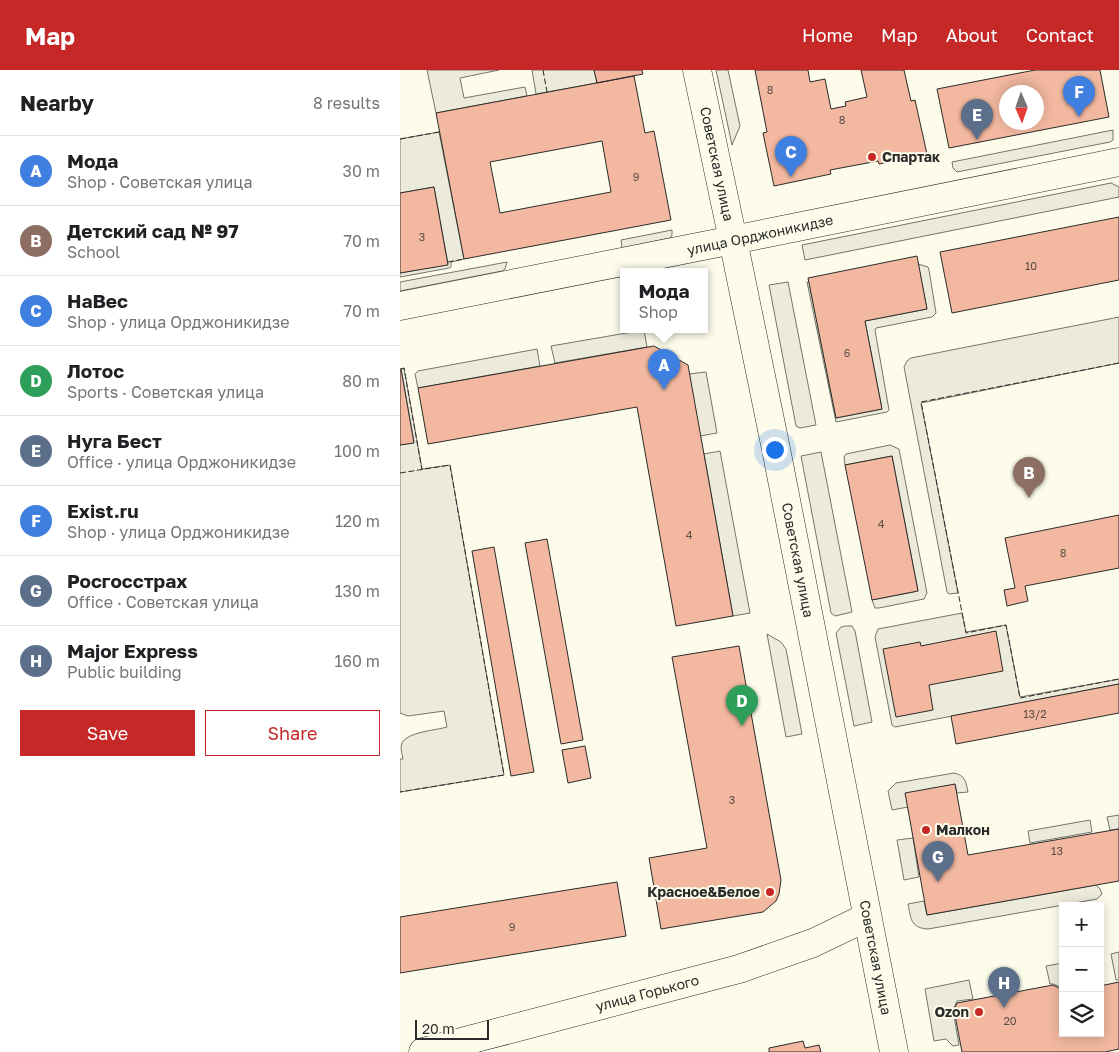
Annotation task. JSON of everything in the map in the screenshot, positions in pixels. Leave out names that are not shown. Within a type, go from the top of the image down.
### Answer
[{"type":"street","name":"Советская улица","points":[[697,70],[776,449],[894,1052]]},
{"type":"street","name":"улица Орджоникидзе","points":[[400,306],[1119,162]]},
{"type":"street","name":"улица Горького","points":[[423,1052],[739,969],[812,943],[868,917]]},
{"type":"shaded area","points":[[427,70],[499,70],[460,78],[464,98],[525,87],[527,96],[436,113]]},
{"type":"shaded area","points":[[532,70],[594,70],[597,83],[536,94]]},
{"type":"shaded area","points":[[716,70],[728,70],[740,126],[732,145]]},
{"type":"shaded area","points":[[1113,130],[1113,140],[1110,142],[957,172],[953,168],[952,162]]},
{"type":"shaded area","points":[[439,132],[464,259],[451,262],[451,267],[449,268],[400,277],[400,273],[448,264],[434,187],[400,193],[400,139]]},
{"type":"shaded area","points":[[1111,183],[1119,187],[1119,197],[805,260],[802,245]]},
{"type":"shaded area","points":[[672,230],[670,238],[622,248],[621,240]]},
{"type":"shaded area","points":[[507,262],[505,269],[502,271],[400,291],[400,282]]},
{"type":"shaded area","points":[[918,264],[928,267],[936,313],[932,317],[876,328],[875,330],[889,410],[887,412],[836,422],[807,282],[809,282],[836,418],[882,409],[865,321],[927,309]]},
{"type":"shaded area","points":[[788,282],[816,425],[800,428],[796,426],[769,285]]},
{"type":"shaded area","points":[[1119,317],[1119,363],[921,403],[958,593],[949,594],[947,592],[904,367],[907,361],[911,358]]},
{"type":"shaded area","points":[[627,333],[645,333],[647,347],[555,363],[551,346]]},
{"type":"shaded area","points":[[537,349],[540,366],[418,388],[415,374],[418,371]]},
{"type":"shaded area","points":[[404,368],[422,469],[450,465],[504,775],[400,792],[400,759],[403,759],[402,743],[410,736],[447,727],[444,711],[408,716],[400,713],[400,445],[414,442],[401,369]]},
{"type":"shaded area","points":[[706,372],[717,433],[700,436],[689,374]]},
{"type":"shaded area","points":[[890,445],[899,449],[927,593],[924,599],[875,608],[872,600],[918,591],[892,456],[845,465],[844,457],[846,454]]},
{"type":"shaded area","points":[[720,451],[750,613],[733,616],[704,454]]},
{"type":"shaded area","points":[[821,452],[852,612],[835,616],[831,613],[801,456]]},
{"type":"shaded area","points":[[962,613],[966,632],[1006,625],[1020,697],[1119,679],[1119,684],[895,727],[892,725],[875,637],[878,629]]},
{"type":"shaded area","points":[[852,626],[855,631],[872,722],[854,726],[836,633],[841,627]]},
{"type":"shaded area","points":[[767,634],[781,642],[786,649],[802,734],[786,737]]},
{"type":"shaded area","points":[[954,773],[963,777],[968,792],[957,793],[955,784],[908,807],[892,810],[888,791],[896,783]]},
{"type":"shaded area","points":[[1119,815],[1119,829],[1110,830],[1107,817]]},
{"type":"shaded area","points":[[1090,820],[1092,832],[1030,843],[1028,831]]},
{"type":"shaded area","points":[[913,838],[919,877],[904,880],[897,840]]},
{"type":"shaded area","points":[[1096,885],[1102,894],[1097,899],[1080,902],[1059,902],[1059,906],[928,929],[918,927],[912,921],[908,904],[924,901],[927,915]]},
{"type":"shaded area","points":[[1119,952],[1119,980],[1116,980],[1111,954]]},
{"type":"shaded area","points":[[1059,964],[1059,986],[1050,984],[1046,966]]},
{"type":"shaded area","points":[[969,980],[973,999],[957,1001],[953,1010],[959,1045],[953,1046],[946,1039],[934,1041],[925,989]]},
{"type":"building","points":[[594,70],[642,70],[643,74],[597,83]]},
{"type":"building","points":[[755,70],[808,70],[810,82],[825,79],[831,109],[846,106],[845,102],[867,97],[861,70],[904,70],[911,101],[915,100],[927,154],[879,164],[878,161],[830,170],[831,174],[774,186],[763,133],[767,132]]},
{"type":"building","points":[[1035,70],[1100,70],[1109,117],[1044,130],[1044,85],[999,85],[999,130],[1042,130],[949,148],[937,89]]},
{"type":"building","points":[[634,76],[645,133],[654,131],[671,220],[464,259],[436,113]],"holes":[[[602,141],[611,192],[500,213],[490,162]]]},
{"type":"building","points":[[434,187],[448,265],[400,273],[400,193]]},
{"type":"building","points":[[1119,217],[1119,280],[952,313],[940,252]]},
{"type":"building","points":[[917,256],[927,309],[865,321],[882,409],[836,418],[808,278]]},
{"type":"building","points":[[654,346],[688,365],[733,616],[676,626],[637,407],[428,444],[418,388]]},
{"type":"building","points":[[400,369],[414,443],[400,445]]},
{"type":"building","points":[[892,456],[918,591],[872,600],[845,465]]},
{"type":"building","points":[[1119,515],[1119,568],[1025,586],[1028,601],[1007,606],[1004,590],[1015,588],[1005,538]]},
{"type":"building","points":[[547,539],[583,740],[561,744],[525,543]]},
{"type":"building","points":[[494,547],[534,772],[511,776],[472,551]]},
{"type":"building","points":[[996,631],[1003,671],[929,685],[933,710],[896,717],[883,649],[920,642],[921,646]]},
{"type":"building","points":[[739,646],[781,880],[779,894],[776,901],[763,912],[661,929],[649,858],[707,848],[672,657]]},
{"type":"building","points":[[1119,684],[1119,713],[956,744],[951,716]]},
{"type":"building","points":[[585,746],[591,778],[568,783],[562,750]]},
{"type":"building","points":[[955,784],[968,855],[1119,829],[1119,881],[927,915],[905,793]]},
{"type":"building","points":[[617,882],[626,936],[400,973],[400,917]]},
{"type":"building","points":[[1119,982],[1119,1049],[1105,1052],[962,1052],[954,1010],[957,1003],[1053,985],[1059,988],[1059,1037],[1104,1037],[1104,985]]},
{"type":"building","points":[[803,1041],[805,1048],[819,1045],[821,1052],[769,1052],[769,1048]]},
{"type":"fence","points":[[543,70],[547,92]]},
{"type":"fence","points":[[400,139],[439,132]]},
{"type":"fence","points":[[448,262],[464,259]]},
{"type":"fence","points":[[1119,363],[921,402],[966,633],[1006,625],[1020,698],[1119,679]]},
{"type":"fence","points":[[401,369],[404,368],[422,470]]},
{"type":"fence","points":[[400,473],[450,465],[504,775],[400,792]]},
{"type":"place","name":"Exist.ru","points":[[1079,117]]},
{"type":"place","name":"Нуга Бест","points":[[977,140]]},
{"type":"place","name":"Спартак","points":[[872,157]]},
{"type":"place","name":"НаВес","points":[[791,177]]},
{"type":"place","name":"Мода","points":[[664,390]]},
{"type":"place","name":"Детский сад № 97","points":[[1029,498]]},
{"type":"place","name":"Лотос","points":[[742,726]]},
{"type":"place","name":"Малкон","points":[[926,830]]},
{"type":"place","name":"Росгосстрах","points":[[938,882]]},
{"type":"place","name":"Красное&Белое","points":[[770,892]]},
{"type":"place","name":"Major Express","points":[[1004,1008]]},
{"type":"place","name":"Ozon","points":[[979,1012]]}]
